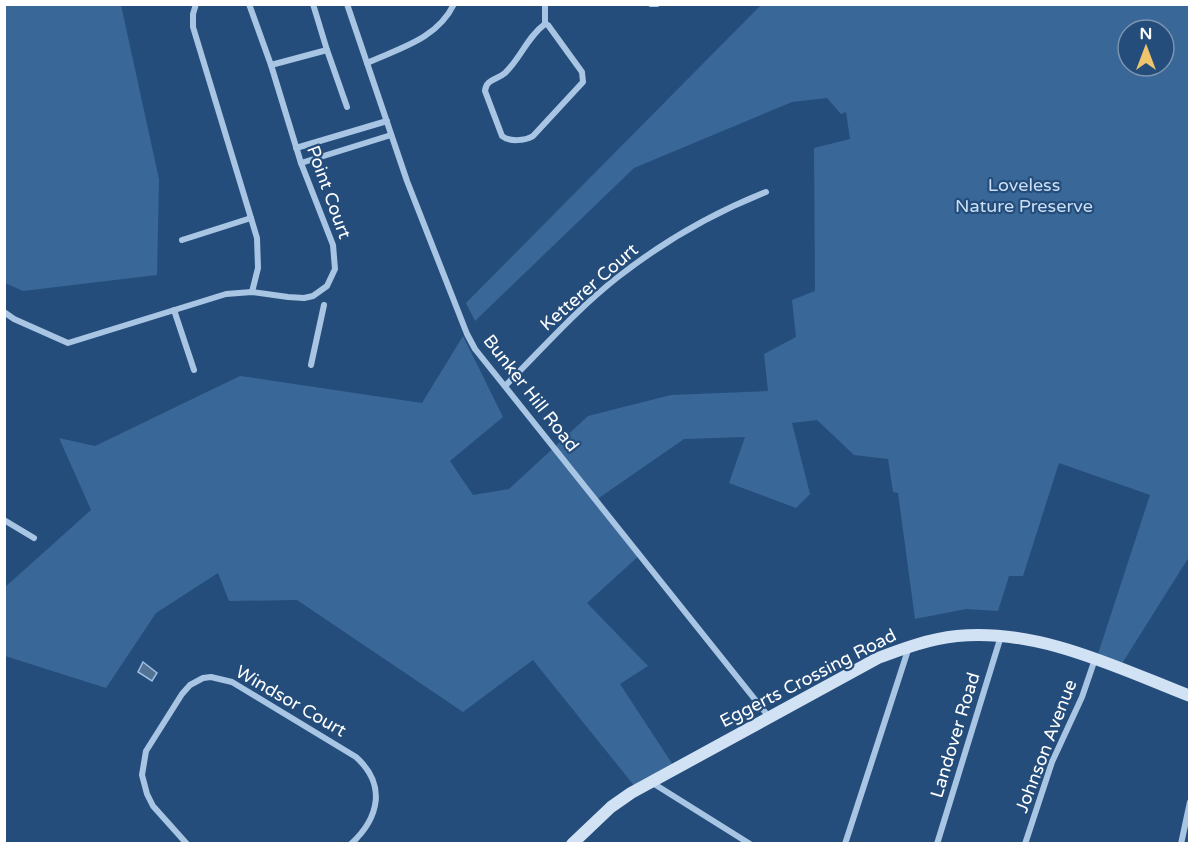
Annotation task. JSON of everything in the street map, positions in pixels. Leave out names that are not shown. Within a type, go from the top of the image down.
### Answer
[{"type":"street","points":[[196,4],[193,27],[251,218],[259,252],[258,268],[252,291]]},
{"type":"street","name":"Point Court","points":[[4,312],[14,319],[68,343],[226,294],[252,291],[304,298],[321,292],[332,278],[336,257],[333,245],[301,163],[272,65],[249,4]]},
{"type":"street","points":[[313,4],[347,107]]},
{"type":"street","name":"Bunker Hill Road","points":[[347,4],[407,181],[475,349],[769,717]]},
{"type":"street","points":[[367,63],[431,34],[449,16],[454,4]]},
{"type":"street","points":[[545,4],[545,24],[505,74],[488,82],[486,86],[485,91],[502,136],[506,139],[533,136],[583,82],[582,72],[545,24]]},
{"type":"street","points":[[651,4],[657,4]]},
{"type":"street","points":[[272,65],[327,50]]},
{"type":"street","points":[[296,148],[387,121]]},
{"type":"street","points":[[301,163],[392,135]]},
{"type":"street","name":"Ketterer Court","points":[[505,386],[589,303],[654,250],[719,212],[766,192]]},
{"type":"street","points":[[182,240],[251,218]]},
{"type":"street","points":[[311,365],[324,304]]},
{"type":"street","points":[[174,310],[194,370]]},
{"type":"street","points":[[4,520],[34,538]]},
{"type":"street","name":"Eggerts Crossing Road","points":[[572,843],[611,807],[651,782],[878,658],[909,646],[957,636],[1002,635],[1046,643],[1095,659],[1190,696]]},
{"type":"street","name":"Landover Road","points":[[936,843],[1002,635]]},
{"type":"street","points":[[844,843],[909,646]]},
{"type":"street","name":"Johnson Avenue","points":[[1025,843],[1052,762],[1082,697],[1095,659]]},
{"type":"street","name":"Windsor Court","points":[[187,843],[153,806],[144,784],[143,766],[146,751],[182,694],[196,681],[211,677],[232,682],[356,757],[366,766],[375,785],[376,806],[369,822],[351,843]]},
{"type":"street","points":[[651,782],[750,843]]},
{"type":"street","points":[[1181,843],[1190,802]]},
{"type":"green space","points":[[4,5],[121,5],[159,179],[157,275],[23,291],[5,283]]},
{"type":"green space","name":"Loveless Nature Preserve","points":[[761,5],[1189,5],[1189,557],[1116,673],[1095,663],[1150,495],[1059,463],[1023,576],[1009,576],[998,611],[966,609],[915,619],[898,493],[893,492],[888,459],[854,455],[817,420],[792,423],[810,494],[796,508],[729,483],[745,437],[684,439],[596,500],[642,553],[587,603],[648,666],[620,684],[677,771],[640,793],[533,660],[463,712],[297,600],[229,601],[218,573],[156,613],[106,688],[5,656],[4,588],[91,510],[59,438],[95,446],[240,376],[422,403],[463,336],[503,417],[450,461],[473,495],[509,489],[588,416],[671,395],[768,391],[764,354],[796,337],[792,300],[815,291],[814,148],[850,139],[846,112],[841,114],[827,98],[792,102],[634,168],[475,321],[466,303]]},
{"type":"shaded area","points":[[143,662],[157,673],[152,681],[138,672]]}]
